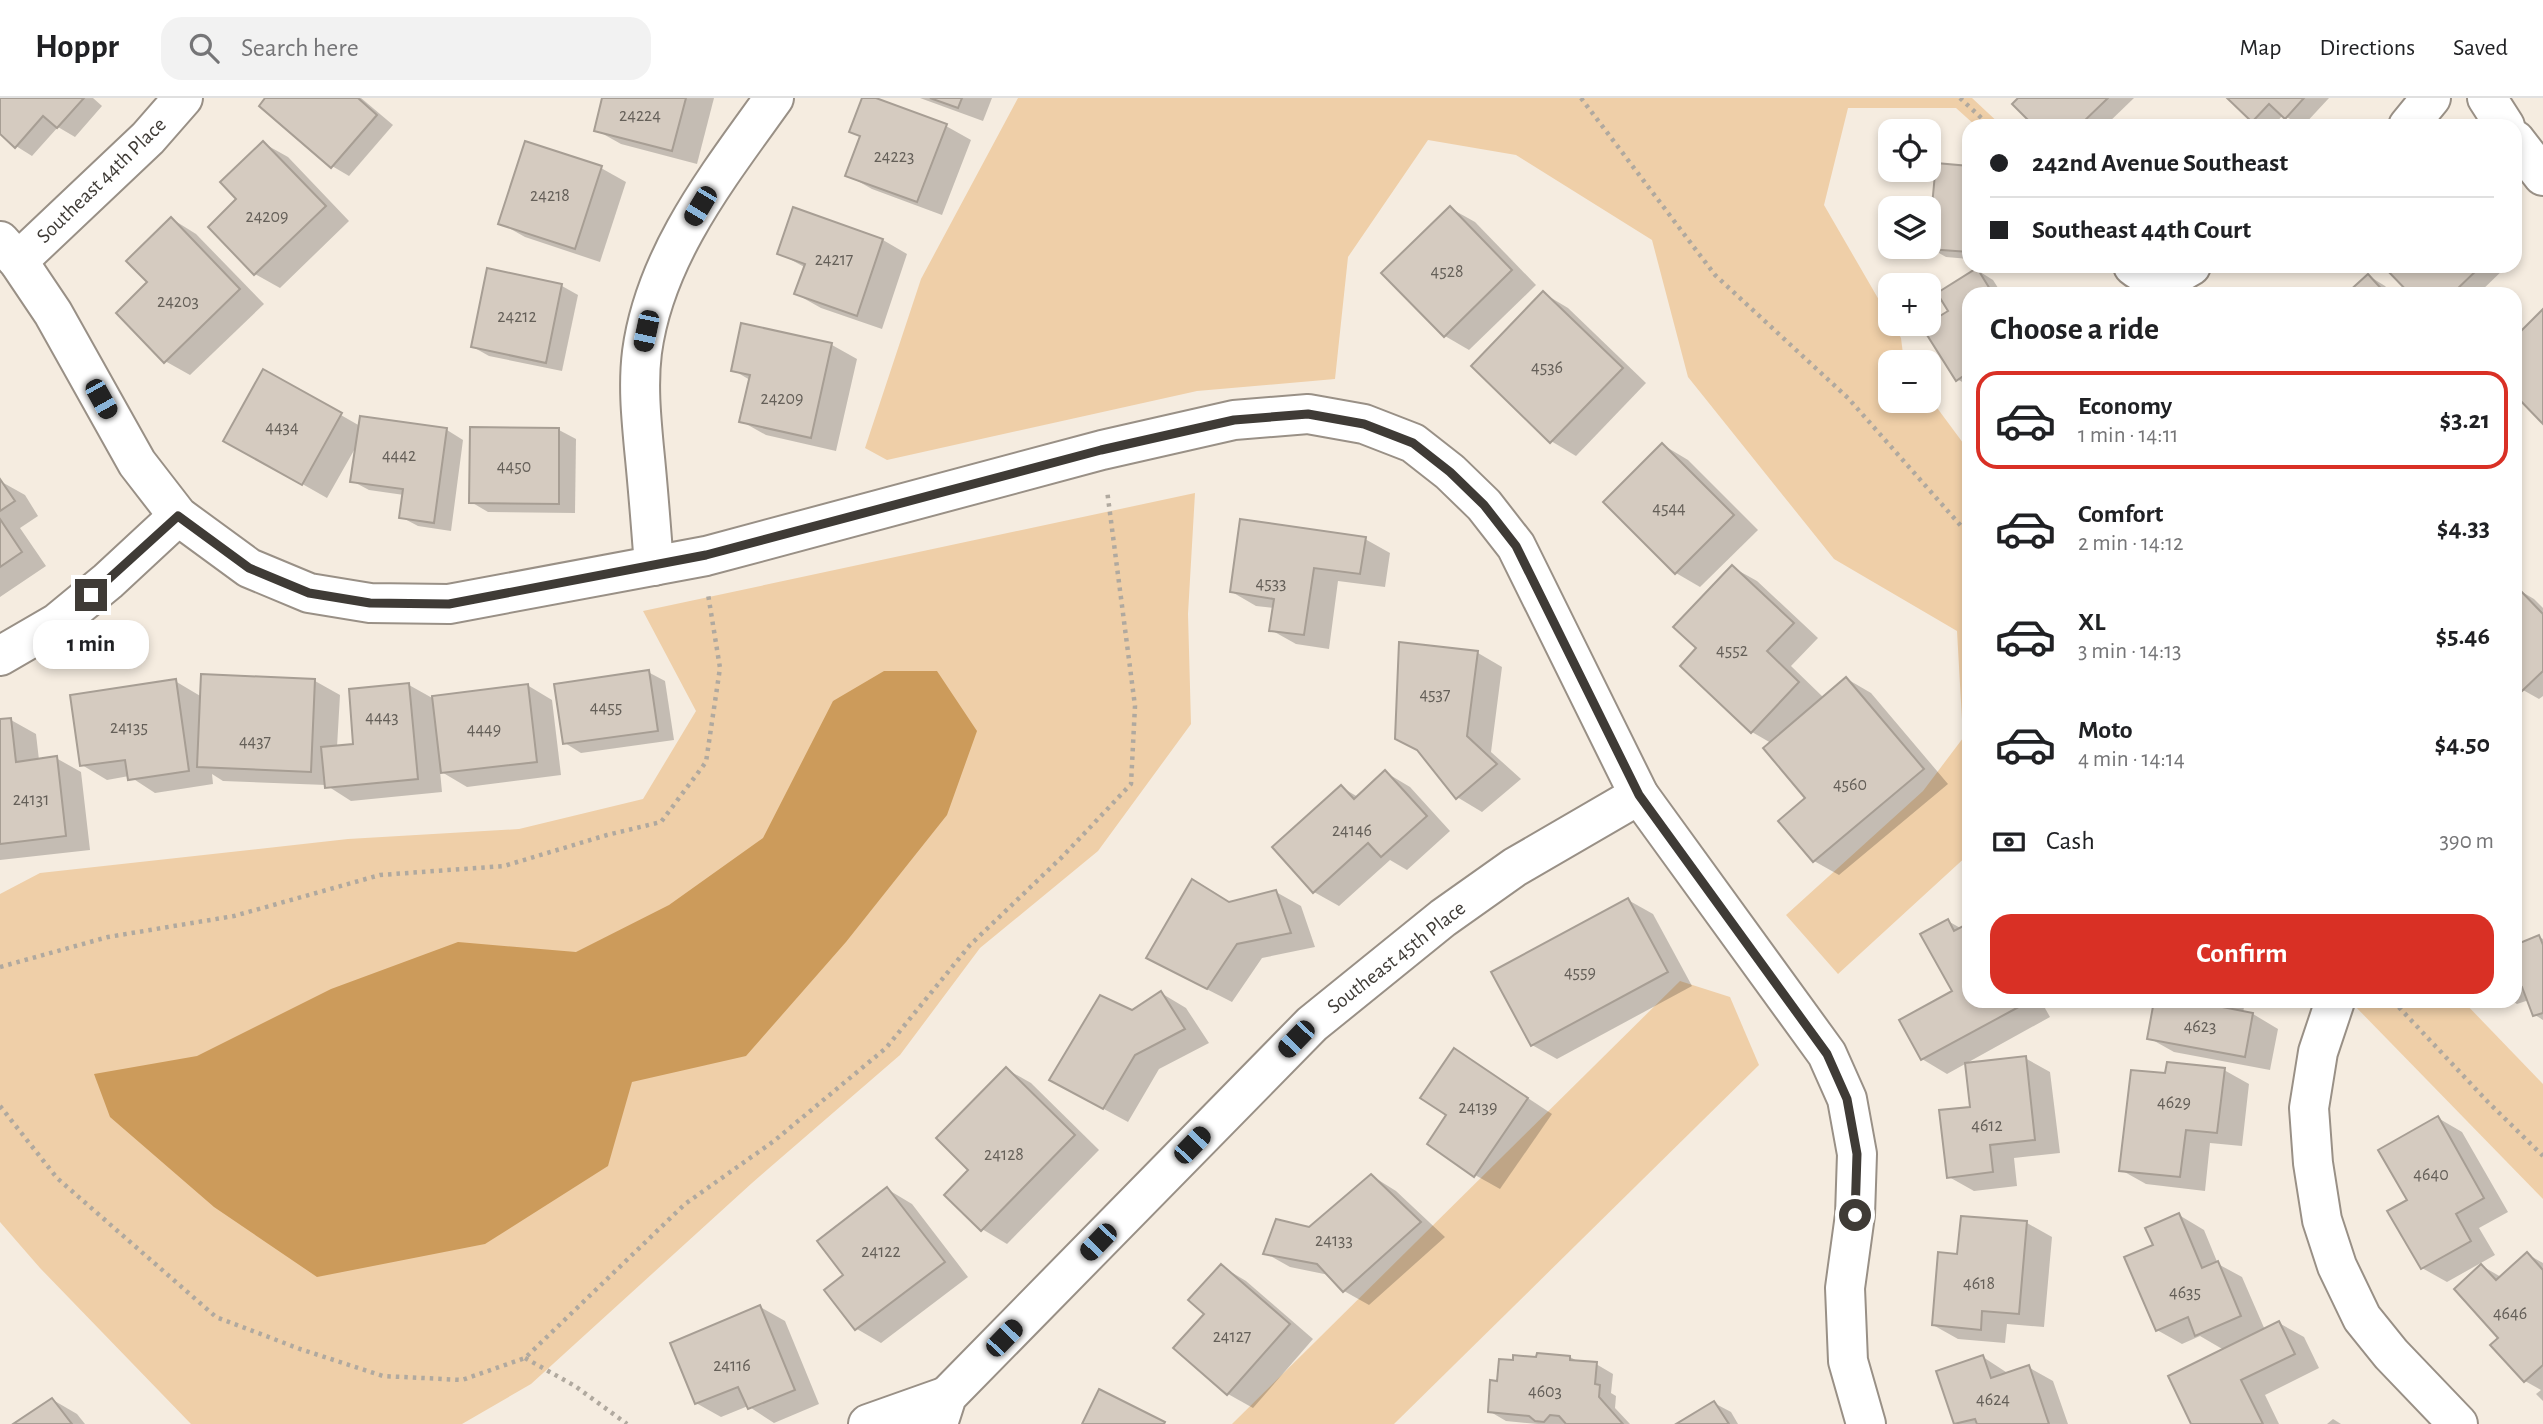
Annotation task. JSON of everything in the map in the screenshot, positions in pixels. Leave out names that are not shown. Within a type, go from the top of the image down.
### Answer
[{"type":"street","name":"Southeast 44th Place","points":[[9,251],[148,138],[183,98]]},
{"type":"street","points":[[654,566],[639,393],[642,352],[651,310],[664,271],[685,229],[714,182],[774,98]]},
{"type":"street","points":[[2414,119],[2431,98]]},
{"type":"street","points":[[2487,98],[2500,119]]},
{"type":"street","points":[[2522,149],[2543,176]]},
{"type":"street","points":[[9,251],[53,313],[138,463],[178,516],[249,568],[309,593],[370,603],[449,604],[706,555],[1101,450],[1234,420],[1308,414],[1364,424],[1413,443],[1450,472],[1484,505],[1516,546],[1639,795],[1827,1054],[1847,1099],[1857,1154],[1855,1215],[1845,1288],[1847,1361],[1866,1424]]},
{"type":"street","points":[[2146,273],[2166,277],[2180,273]]},
{"type":"street","points":[[0,656],[57,623],[108,581],[178,516]]},
{"type":"street","name":"Southeast 45th Place","points":[[868,1424],[942,1410],[1312,1024],[1443,918],[1515,867],[1639,795]]},
{"type":"street","points":[[2333,1008],[2318,1052],[2309,1108],[2313,1163],[2322,1220],[2337,1266],[2362,1318],[2391,1354],[2458,1424]]},
{"type":"path","points":[[1581,98],[1715,275],[1847,398],[1962,527]]},
{"type":"path","points":[[1960,98],[1982,119]]},
{"type":"path","points":[[0,1106],[57,1178],[216,1317],[300,1349],[383,1376],[463,1380],[525,1357],[685,1204],[774,1141],[886,1048],[970,945],[1062,857],[1131,784],[1135,706],[1101,450]]},
{"type":"path","points":[[0,967],[108,937],[234,916],[380,874],[504,866],[607,835],[662,822],[706,762],[720,668],[706,583]]},
{"type":"path","points":[[2400,1008],[2543,1156]]},
{"type":"path","points":[[525,1357],[575,1386],[627,1424]]},
{"type":"shaded area","points":[[1018,98],[1972,98],[1994,119],[1968,119],[1956,108],[1848,108],[1824,205],[1878,298],[1878,336],[1901,338],[1902,350],[1878,350],[1878,413],[1941,413],[1962,442],[1962,720],[1957,631],[1834,559],[1688,377],[1652,240],[1516,155],[1428,140],[1348,257],[1335,379],[1197,391],[887,460],[865,448],[921,279]]},
{"type":"shaded area","points":[[1195,493],[1188,614],[1191,724],[1098,851],[980,948],[900,1055],[752,1183],[531,1384],[462,1424],[191,1424],[40,1268],[0,1222],[0,894],[40,873],[348,839],[519,829],[643,799],[696,711],[643,611]]},
{"type":"shaded area","points":[[884,671],[937,671],[977,731],[947,815],[846,942],[746,1056],[632,1082],[608,1166],[485,1244],[317,1277],[214,1207],[110,1117],[94,1074],[197,1056],[331,989],[458,942],[576,952],[669,905],[763,838],[833,701]]},
{"type":"shaded area","points":[[1962,739],[1962,860],[1838,974],[1786,915],[1923,791]]},
{"type":"shaded area","points":[[1680,981],[1730,997],[1759,1065],[1394,1424],[1232,1424]]},
{"type":"shaded area","points":[[2357,1008],[2470,1008],[2543,1084],[2543,1199]]},
{"type":"building","points":[[0,98],[84,98],[57,128],[43,116],[15,148],[0,134]]},
{"type":"building","points":[[265,98],[358,98],[377,115],[331,168],[259,106]]},
{"type":"building","points":[[602,98],[686,98],[672,151],[594,131]]},
{"type":"building","points":[[862,98],[876,98],[947,124],[917,202],[845,176],[860,136],[849,132]]},
{"type":"building","points":[[930,98],[962,98],[958,108]]},
{"type":"building","points":[[2018,98],[2108,98],[2086,119],[2027,119],[2012,104]]},
{"type":"building","points":[[2227,98],[2304,98],[2285,119],[2269,104],[2255,119],[2249,119]]},
{"type":"building","points":[[263,141],[326,206],[254,275],[208,227],[236,199],[220,182]]},
{"type":"building","points":[[525,141],[602,166],[575,249],[498,224]]},
{"type":"building","points":[[1941,163],[1962,165],[1962,251],[1941,250],[1941,196],[1933,196],[1934,182],[1941,182]]},
{"type":"building","points":[[1450,206],[1512,270],[1444,337],[1381,273]]},
{"type":"building","points":[[793,207],[883,239],[857,316],[794,294],[805,264],[777,254]]},
{"type":"building","points":[[171,217],[240,289],[164,363],[116,313],[147,282],[126,261]]},
{"type":"building","points":[[487,268],[562,284],[546,363],[471,347]]},
{"type":"building","points":[[1969,273],[1980,273],[1989,287],[1962,287],[1962,377],[1956,381],[1941,357],[1941,350],[1936,350],[1928,336],[1941,336],[1941,315],[1948,311],[1941,300],[1941,290]]},
{"type":"building","points":[[2390,273],[2474,273],[2459,287],[2403,287]]},
{"type":"building","points":[[2368,274],[2380,287],[2354,287]]},
{"type":"building","points":[[1543,291],[1623,368],[1550,443],[1471,366]]},
{"type":"building","points":[[2543,309],[2543,424],[2522,402],[2522,330]]},
{"type":"building","points":[[741,323],[832,343],[811,438],[739,422],[750,375],[731,371]]},
{"type":"building","points":[[263,369],[342,413],[302,485],[223,441]]},
{"type":"building","points":[[360,416],[447,428],[434,523],[399,518],[403,489],[350,482]]},
{"type":"building","points":[[470,427],[559,428],[559,504],[469,503]]},
{"type":"building","points":[[1662,443],[1734,515],[1675,574],[1603,502]]},
{"type":"building","points":[[0,479],[15,501],[0,511]]},
{"type":"building","points":[[0,519],[22,552],[0,567]]},
{"type":"building","points":[[1240,519],[1366,537],[1360,574],[1314,568],[1304,635],[1269,631],[1274,599],[1230,592]]},
{"type":"building","points":[[1732,565],[1794,623],[1767,651],[1799,682],[1751,733],[1680,666],[1696,648],[1673,627]]},
{"type":"building","points":[[2522,592],[2543,614],[2543,671],[2522,691]]},
{"type":"building","points":[[1399,642],[1478,651],[1467,736],[1497,764],[1456,799],[1417,750],[1395,739]]},
{"type":"building","points":[[649,670],[658,731],[563,744],[554,684]]},
{"type":"building","points":[[201,674],[315,679],[311,772],[197,767]]},
{"type":"building","points":[[1846,677],[1924,769],[1813,862],[1778,821],[1805,798],[1763,748]]},
{"type":"building","points":[[176,679],[189,771],[128,780],[125,760],[80,766],[70,695]]},
{"type":"building","points":[[409,683],[418,779],[325,788],[321,747],[353,744],[349,689]]},
{"type":"building","points":[[528,684],[537,762],[441,773],[432,696]]},
{"type":"building","points":[[11,718],[16,762],[57,756],[66,836],[0,844],[0,719]]},
{"type":"building","points":[[1385,770],[1427,816],[1381,857],[1368,843],[1313,893],[1272,847],[1341,785],[1354,799]]},
{"type":"building","points":[[1192,879],[1229,902],[1276,890],[1291,933],[1237,944],[1207,989],[1146,958]]},
{"type":"building","points":[[1628,898],[1668,972],[1531,1046],[1491,972]]},
{"type":"building","points":[[1948,919],[1954,931],[1962,927],[1962,1008],[2017,1008],[1921,1060],[1899,1020],[1952,991],[1920,934]]},
{"type":"building","points":[[2539,935],[2543,945],[2543,1013],[2533,1016],[2522,987],[2522,942]]},
{"type":"building","points":[[1161,991],[1185,1029],[1135,1055],[1103,1109],[1049,1080],[1100,995],[1132,1010]]},
{"type":"building","points":[[2153,1008],[2227,1008],[2253,1013],[2245,1057],[2147,1039]]},
{"type":"building","points":[[1454,1048],[1528,1098],[1474,1177],[1427,1144],[1446,1115],[1420,1098]]},
{"type":"building","points":[[2026,1056],[2035,1140],[1990,1145],[1993,1172],[1947,1178],[1939,1110],[1970,1107],[1965,1063]]},
{"type":"building","points":[[2167,1062],[2225,1068],[2217,1133],[2186,1130],[2180,1177],[2119,1171],[2131,1070],[2165,1073]]},
{"type":"building","points":[[1006,1067],[1075,1135],[981,1231],[944,1195],[968,1170],[936,1138]]},
{"type":"building","points":[[2438,1116],[2484,1198],[2456,1214],[2471,1241],[2421,1269],[2387,1211],[2407,1200],[2378,1150]]},
{"type":"building","points":[[1371,1174],[1421,1222],[1343,1292],[1317,1264],[1263,1254],[1276,1219],[1309,1227]]},
{"type":"building","points":[[887,1187],[945,1262],[855,1330],[824,1290],[843,1275],[817,1241]]},
{"type":"building","points":[[2179,1213],[2202,1268],[2218,1261],[2241,1316],[2195,1336],[2188,1317],[2156,1331],[2124,1257],[2153,1245],[2145,1228]]},
{"type":"building","points":[[1961,1216],[2027,1221],[2019,1314],[1982,1311],[1981,1330],[1932,1325],[1938,1252],[1957,1254]]},
{"type":"building","points":[[2527,1252],[2543,1270],[2543,1365],[2524,1382],[2490,1345],[2498,1338],[2454,1289],[2481,1264],[2496,1280]]},
{"type":"building","points":[[1221,1264],[1290,1324],[1227,1395],[1173,1348],[1204,1314],[1188,1300]]},
{"type":"building","points":[[760,1305],[795,1390],[748,1409],[738,1387],[695,1404],[670,1343]]},
{"type":"building","points":[[2279,1321],[2295,1354],[2241,1380],[2263,1424],[2191,1424],[2168,1376]]},
{"type":"building","points":[[1537,1353],[1597,1362],[1595,1384],[1600,1385],[1599,1397],[1623,1424],[1566,1424],[1559,1416],[1550,1415],[1544,1422],[1535,1421],[1529,1416],[1488,1412],[1490,1380],[1497,1381],[1499,1359],[1513,1360],[1513,1355],[1536,1357]]},
{"type":"building","points":[[1983,1355],[1991,1378],[2029,1365],[2049,1424],[1977,1424],[1975,1419],[1954,1424],[1936,1371]]},
{"type":"building","points":[[1099,1389],[1165,1422],[1164,1424],[1082,1424]]},
{"type":"building","points":[[52,1398],[72,1424],[13,1424]]},
{"type":"building","points":[[1714,1401],[1729,1424],[1676,1424]]},
{"type":"route","points":[[91,595],[178,516],[249,568],[309,593],[370,603],[449,604],[706,555],[1101,450],[1234,420],[1308,414],[1364,424],[1413,443],[1450,472],[1484,505],[1516,546],[1639,795],[1827,1054],[1847,1099],[1857,1154],[1855,1215]]}]
